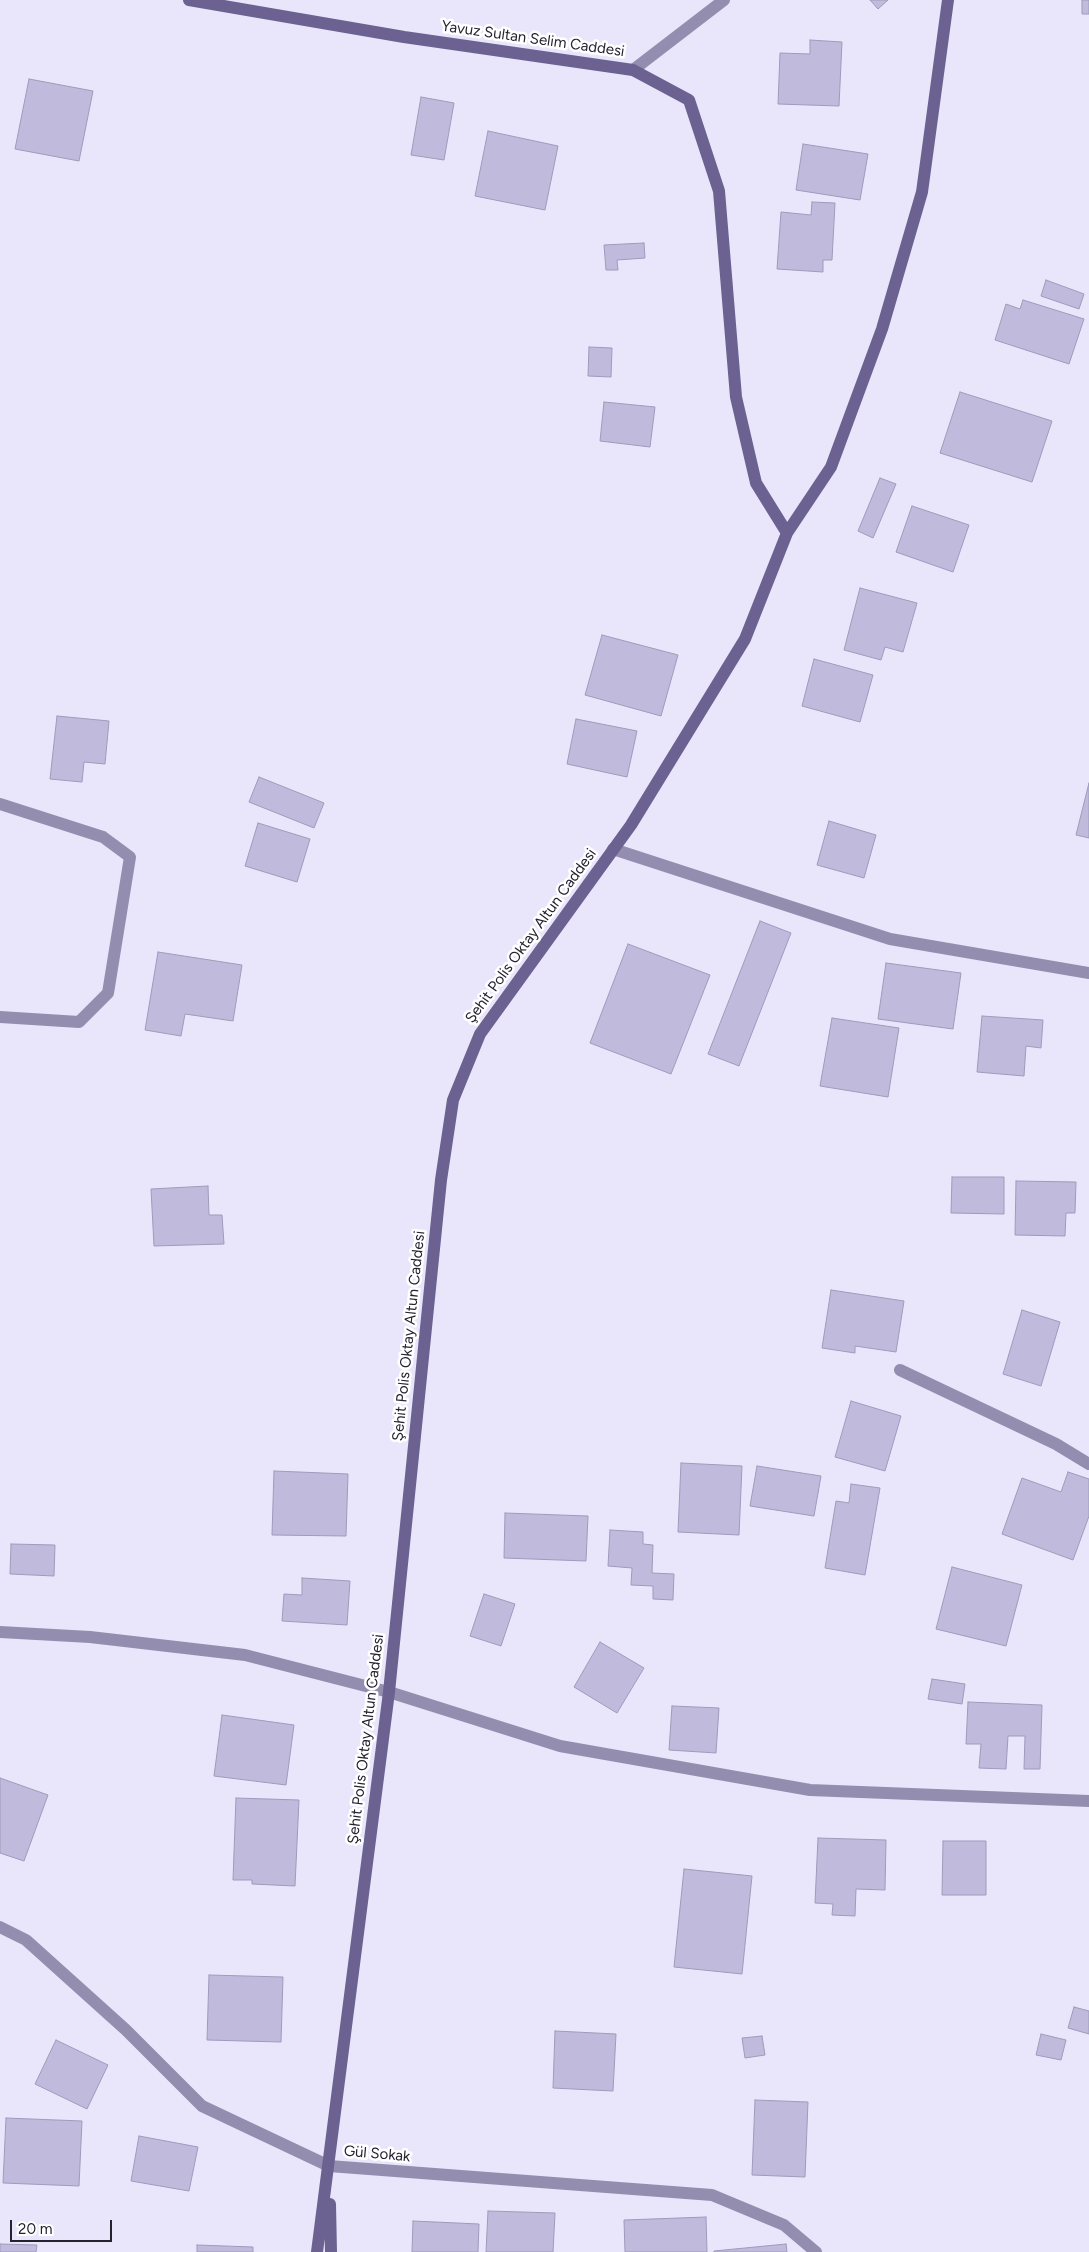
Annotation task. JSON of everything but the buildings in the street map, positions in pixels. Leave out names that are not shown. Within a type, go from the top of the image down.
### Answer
[{"type":"street","name":"Yavuz Sultan Selim Caddesi","points":[[189,0],[404,37],[633,70],[689,100],[719,191],[736,397],[756,483],[787,533]]},
{"type":"street","points":[[633,70],[724,0]]},
{"type":"street","name":"Şehit Polis Oktay Altun Caddesi","points":[[317,2252],[389,1692],[441,1180],[453,1100],[480,1034],[631,825],[745,638],[787,533],[831,467],[882,329],[922,192],[948,0]]},
{"type":"street","points":[[0,804],[103,837],[130,857],[108,993],[79,1022],[0,1017]]},
{"type":"street","points":[[613,849],[890,939],[1089,973]]},
{"type":"street","points":[[900,1370],[1056,1444],[1089,1464]]},
{"type":"street","points":[[0,1632],[90,1637],[245,1655],[389,1692],[560,1746],[810,1790],[1089,1801]]},
{"type":"street","name":"Gül Sokak","points":[[0,1927],[26,1940],[126,2030],[202,2106],[329,2166],[712,2195],[784,2225],[816,2252]]},
{"type":"street","name":"Şehit Polis Oktay Altun Caddesi","points":[[329,2166],[331,2252]]}]
